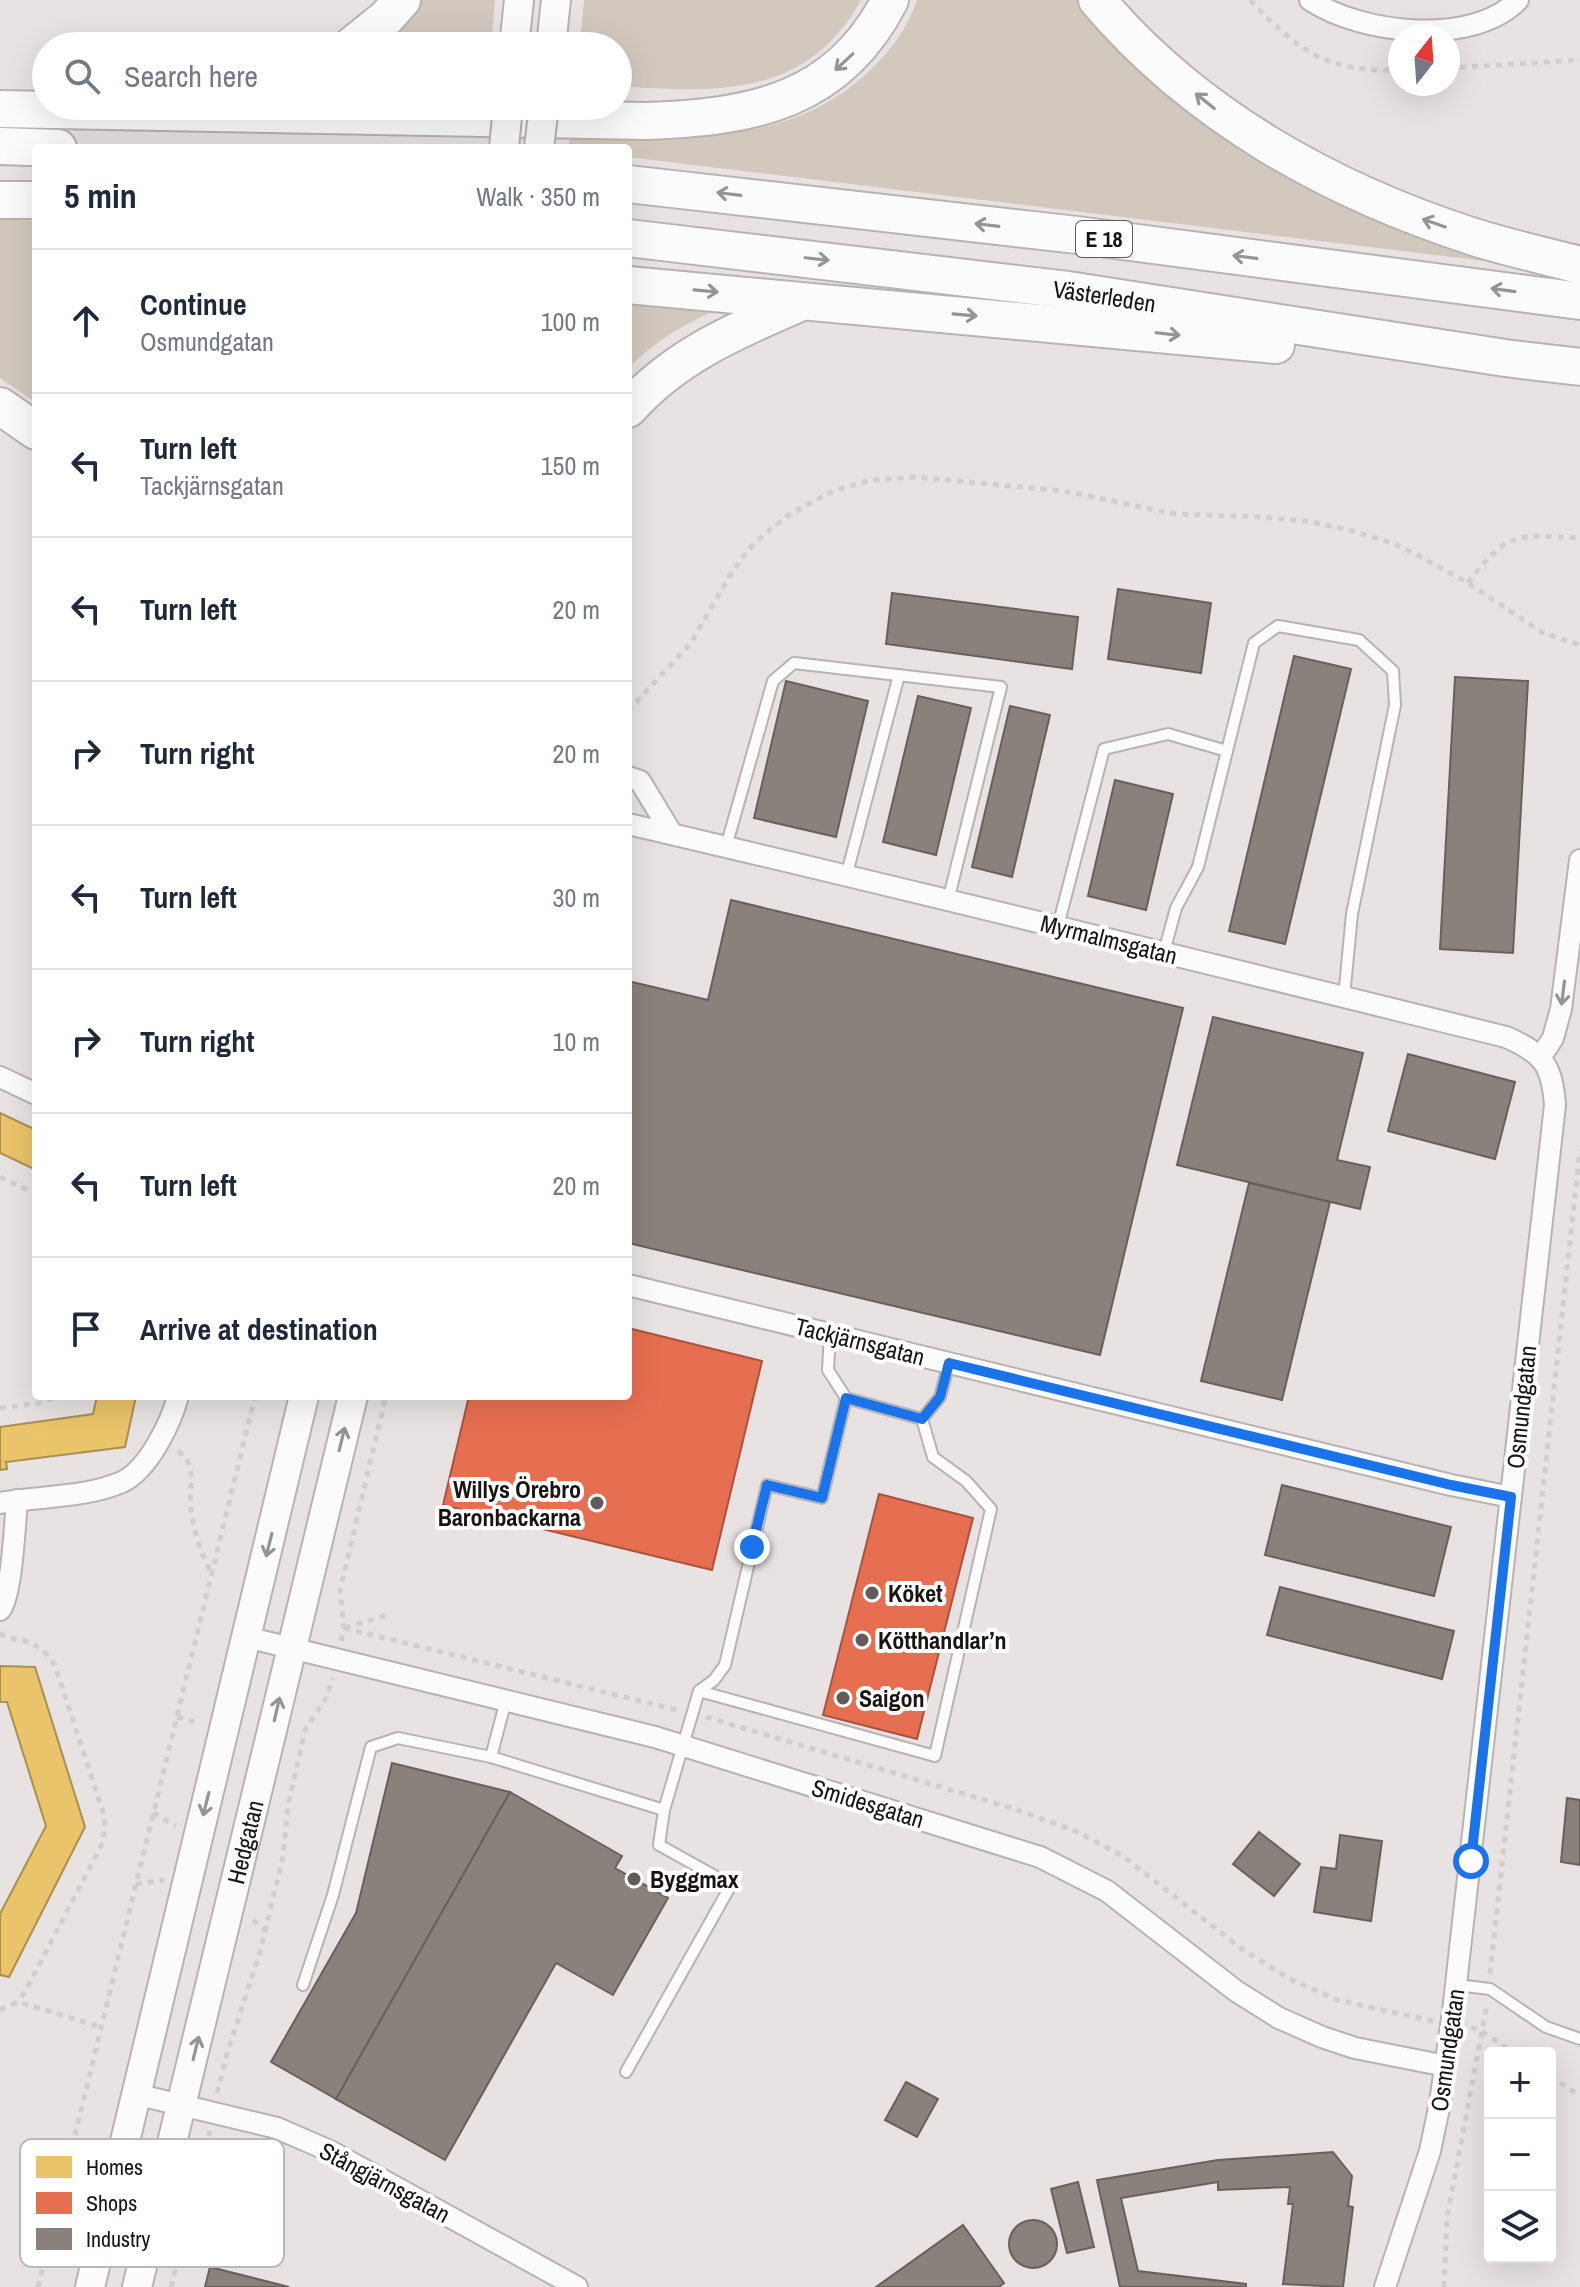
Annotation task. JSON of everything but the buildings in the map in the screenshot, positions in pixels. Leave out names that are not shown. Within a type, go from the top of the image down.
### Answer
[{"type":"highway","points":[[368,32],[402,0]]},
{"type":"highway","points":[[612,120],[647,121],[729,115],[782,101],[831,75],[866,41],[890,0]]},
{"type":"highway","points":[[1097,0],[1159,65],[1224,116],[1284,155],[1339,184],[1411,215],[1475,237],[1580,265]]},
{"type":"highway","points":[[0,109],[32,109]]},
{"type":"highway","points":[[0,146],[32,147]]},
{"type":"highway","name":"E 18","points":[[632,184],[1077,235],[1580,301]]},
{"type":"highway","points":[[0,200],[32,200]]},
{"type":"highway","name":"Västerleden","points":[[632,238],[1068,290],[1580,367]]},
{"type":"highway","name":"E 18","points":[[632,285],[1301,348],[1482,361],[1505,358]]},
{"type":"highway","name":"E 18","points":[[632,405],[667,371],[692,354],[720,338],[806,300]]},
{"type":"highway","points":[[0,406],[32,428]]},
{"type":"main road","points":[[516,32],[519,0]]},
{"type":"main road","points":[[553,32],[556,0]]},
{"type":"main road","points":[[504,144],[507,120]]},
{"type":"main road","points":[[539,144],[542,120]]},
{"type":"main road","name":"Hedgatan","points":[[125,2139],[303,1400]]},
{"type":"main road","name":"Hedgatan","points":[[174,2139],[352,1400]]},
{"type":"main road","name":"Hedgatan","points":[[90,2287],[95,2267]]},
{"type":"main road","name":"Hedgatan","points":[[137,2287],[142,2267]]},
{"type":"street","points":[[1310,0],[1346,19],[1377,27],[1415,30],[1460,29],[1510,9],[1518,0]]},
{"type":"street","points":[[632,778],[640,781],[672,834]]},
{"type":"street","name":"Myrmalmsgatan","points":[[632,825],[1506,1037],[1526,1046],[1540,1058]]},
{"type":"street","points":[[1540,1058],[1553,1038],[1561,1009],[1580,860]]},
{"type":"street","name":"Osmundgatan","points":[[1385,2287],[1430,2151],[1457,1985],[1555,1105],[1553,1080],[1540,1058]]},
{"type":"street","points":[[0,1077],[32,1092]]},
{"type":"street","name":"Tackjärnsgatan","points":[[632,1286],[1511,1497]]},
{"type":"street","points":[[0,1610],[4,1606],[8,1580],[9,1501],[100,1490],[126,1481],[162,1438],[176,1400]]},
{"type":"street","name":"Smidesgatan","points":[[246,1637],[681,1745],[1040,1857],[1107,1891],[1236,1991],[1279,2018],[1355,2048],[1446,2066]]},
{"type":"street","name":"Stångjärnsgatan","points":[[135,2094],[277,2128],[332,2152],[577,2287]]},
{"type":"lane","points":[[1164,952],[1176,908],[1198,867],[1254,643],[1278,626],[1359,640],[1393,671],[1395,705],[1352,914],[1344,997]]},
{"type":"lane","points":[[726,847],[773,681],[794,663],[1001,687],[947,901]]},
{"type":"lane","points":[[846,877],[899,675]]},
{"type":"lane","points":[[1058,926],[1104,749],[1168,734],[1227,751]]},
{"type":"lane","points":[[830,1334],[828,1370],[846,1398],[922,1419]]},
{"type":"lane","points":[[922,1419],[940,1397],[949,1363]]},
{"type":"lane","points":[[626,2072],[731,1885],[659,1845],[664,1810],[681,1745],[699,1691],[714,1680],[725,1665],[767,1485],[822,1498],[846,1398]]},
{"type":"lane","points":[[699,1691],[935,1756],[991,1509],[966,1481],[933,1457],[922,1419]]},
{"type":"lane","points":[[491,1757],[506,1700]]},
{"type":"lane","points":[[303,1985],[333,1895],[371,1747],[398,1738],[491,1757],[664,1810]]},
{"type":"lane","points":[[1457,1985],[1489,1989],[1546,2027],[1580,2039]]},
{"type":"path","points":[[1250,0],[1296,44],[1326,61],[1349,68],[1388,70]]},
{"type":"path","points":[[1460,67],[1580,60]]},
{"type":"path","points":[[632,707],[691,643],[729,577],[747,551],[766,533],[790,514],[833,491],[871,480],[915,477],[1064,491],[1175,514],[1312,522],[1392,543],[1468,583],[1543,633],[1580,645]]},
{"type":"path","points":[[1468,583],[1488,557],[1502,544],[1516,538],[1580,538]]},
{"type":"path","points":[[1444,2287],[1447,2218],[1489,1989],[1580,1150]]},
{"type":"path","points":[[0,1177],[32,1192]]},
{"type":"path","points":[[0,1408],[48,1400]]},
{"type":"path","points":[[74,2139],[254,1400]]},
{"type":"path","points":[[207,2139],[227,2054],[265,1931],[283,1853],[288,1806],[305,1730],[326,1698],[337,1659],[344,1628],[340,1590],[385,1400]]},
{"type":"path","points":[[162,1438],[187,1457],[192,1474],[191,1514],[212,1572]]},
{"type":"path","points":[[344,1628],[390,1614]]},
{"type":"path","points":[[0,1633],[5,1638],[25,1641],[40,1649],[55,1666],[105,1818],[106,1831],[25,1992],[16,2003],[0,2010]]},
{"type":"path","points":[[153,1813],[184,1830]]},
{"type":"path","points":[[269,1860],[283,1853]]},
{"type":"path","points":[[136,1884],[169,1880]]},
{"type":"path","points":[[253,1920],[265,1931]]},
{"type":"path","points":[[16,2003],[101,2027]]},
{"type":"path","points":[[1483,2032],[1505,2047]]},
{"type":"path","points":[[1556,2080],[1580,2096]]},
{"type":"path","points":[[38,2287],[43,2267]]},
{"type":"path","points":[[171,2287],[176,2267]]},
{"type":"shaded area","points":[[414,0],[495,0],[492,32],[381,32]]},
{"type":"shaded area","points":[[584,0],[861,0],[839,32],[814,56],[786,72],[724,88],[632,87],[632,32],[581,32]]},
{"type":"shaded area","points":[[917,0],[1080,0],[1125,47],[1518,265],[632,157],[632,144],[569,144],[570,129],[688,135],[726,133],[763,127],[799,116],[833,99],[866,74],[890,49]]},
{"type":"shaded area","points":[[0,219],[32,221],[32,400],[0,378]]},
{"type":"shaded area","points":[[632,298],[724,307],[673,333],[632,364]]},
{"type":"place","name":"Willys Örebro Baronbackarna","points":[[597,1503]]},
{"type":"place","name":"Köket","points":[[872,1593]]},
{"type":"place","name":"Kötthandlar’n","points":[[862,1640]]},
{"type":"place","name":"Saigon","points":[[843,1698]]},
{"type":"place","name":"Byggmax","points":[[634,1879]]},
{"type":"route","points":[[752,1547],[767,1485],[822,1498],[846,1398],[922,1419],[940,1397],[949,1363],[1511,1497],[1471,1861]]}]
